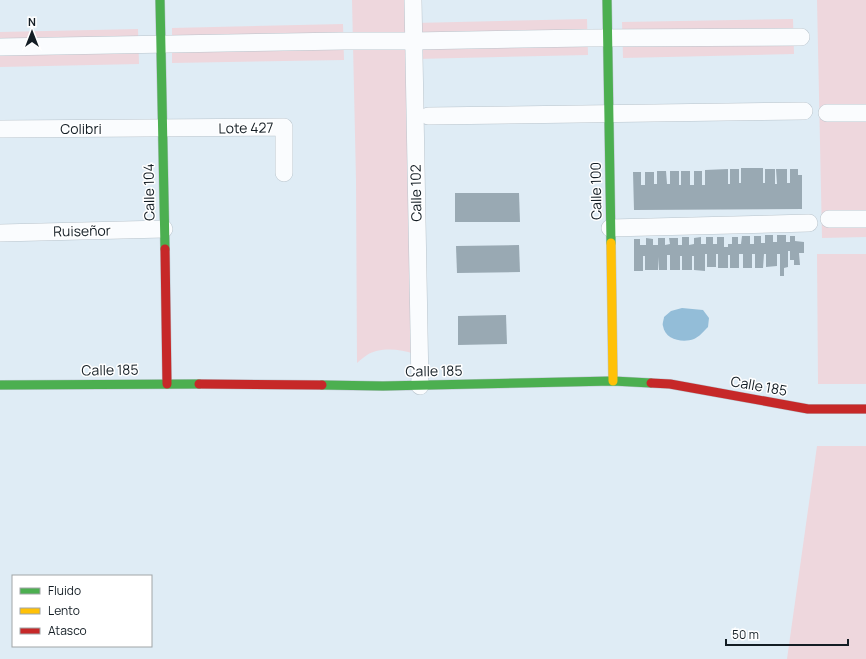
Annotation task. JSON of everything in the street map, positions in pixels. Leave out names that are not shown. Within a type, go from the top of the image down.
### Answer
[{"type":"street","name":"Calle 104","points":[[160,0],[167,384]]},
{"type":"street","name":"Calle 102","points":[[413,0],[420,386]]},
{"type":"street","name":"Calle 100","points":[[607,0],[613,381]]},
{"type":"street","points":[[0,46],[801,37]]},
{"type":"street","points":[[428,116],[804,111]]},
{"type":"street","points":[[827,113],[866,113]]},
{"type":"street","name":"Lote 427","points":[[162,128],[284,127],[284,173]]},
{"type":"street","name":"Colibri","points":[[0,129],[162,128]]},
{"type":"street","points":[[829,219],[866,218]]},
{"type":"street","points":[[610,228],[809,223]]},
{"type":"street","name":"Ruiseñor","points":[[0,233],[164,229]]},
{"type":"street","name":"Calle 185","points":[[0,385],[167,384],[420,386],[613,381],[670,384],[808,408],[866,409]]},
{"type":"shaded area","points":[[352,0],[407,0],[414,354],[396,350],[384,350],[372,352],[357,363],[356,180]]},
{"type":"shaded area","points":[[817,0],[866,0],[866,237],[822,238]]},
{"type":"shaded area","points":[[587,19],[588,55],[417,59],[415,23]]},
{"type":"shaded area","points":[[793,19],[794,54],[623,58],[622,22]]},
{"type":"shaded area","points":[[343,24],[344,60],[172,63],[172,28]]},
{"type":"shaded area","points":[[138,29],[139,64],[0,67],[0,32]]},
{"type":"shaded area","points":[[817,254],[866,254],[866,384],[818,384]]},
{"type":"shaded area","points":[[817,446],[866,446],[866,659],[787,659]]},
{"type":"water","points":[[682,308],[703,310],[709,318],[708,327],[694,339],[685,341],[675,339],[664,331],[664,317],[671,311]]},
{"type":"building","points":[[741,168],[763,168],[763,183],[765,183],[765,169],[775,169],[775,184],[777,184],[776,169],[787,169],[787,183],[790,183],[790,169],[798,169],[798,175],[802,175],[802,209],[634,210],[633,172],[641,172],[641,185],[645,185],[645,172],[654,172],[654,184],[657,184],[657,171],[666,171],[667,184],[670,184],[670,171],[679,171],[679,185],[681,185],[681,171],[690,171],[690,185],[694,185],[694,171],[702,171],[702,185],[705,185],[705,170],[728,169],[728,184],[730,184],[730,169],[739,169],[739,183],[741,183]]},
{"type":"building","points":[[455,193],[519,193],[520,222],[455,222]]},
{"type":"building","points":[[765,235],[773,235],[773,242],[777,242],[777,235],[786,235],[786,242],[790,242],[790,236],[795,236],[795,241],[804,242],[804,253],[799,253],[800,265],[794,265],[794,260],[790,260],[790,251],[788,251],[788,267],[784,268],[784,276],[780,276],[780,254],[777,254],[777,266],[766,267],[766,254],[764,254],[763,268],[755,268],[755,254],[752,254],[752,268],[743,268],[743,254],[739,254],[739,268],[730,268],[730,255],[728,255],[728,268],[718,268],[718,254],[716,254],[716,267],[707,267],[707,254],[705,254],[705,271],[694,270],[694,256],[692,256],[692,270],[682,270],[682,256],[680,256],[680,270],[670,270],[670,255],[667,255],[667,270],[659,270],[659,257],[658,270],[645,270],[645,256],[643,256],[643,271],[634,271],[634,239],[640,239],[640,245],[646,245],[646,238],[653,239],[653,245],[658,245],[658,238],[665,238],[665,245],[670,244],[669,238],[678,238],[678,245],[682,245],[682,237],[689,237],[689,245],[694,244],[694,238],[701,237],[701,244],[706,244],[706,237],[713,237],[713,244],[717,244],[717,237],[724,237],[724,247],[728,247],[728,244],[732,244],[732,237],[738,237],[738,244],[741,244],[742,236],[750,236],[750,244],[754,244],[754,236],[761,236],[761,243],[765,243]]},
{"type":"building","points":[[519,245],[520,272],[457,273],[456,246]]},
{"type":"building","points":[[506,315],[507,344],[458,345],[458,316]]},
{"type":"traffic: fast","points":[[160,0],[165,249]]},
{"type":"traffic: fast","points":[[607,0],[611,243]]},
{"type":"traffic: fast","points":[[322,385],[383,386],[613,381],[651,383]]},
{"type":"traffic: fast","points":[[0,385],[199,384]]},
{"type":"traffic: slow","points":[[611,243],[613,381]]},
{"type":"traffic: jam","points":[[165,249],[167,384]]},
{"type":"traffic: jam","points":[[651,383],[670,384],[808,409],[866,409]]},
{"type":"traffic: jam","points":[[199,384],[322,385]]}]
